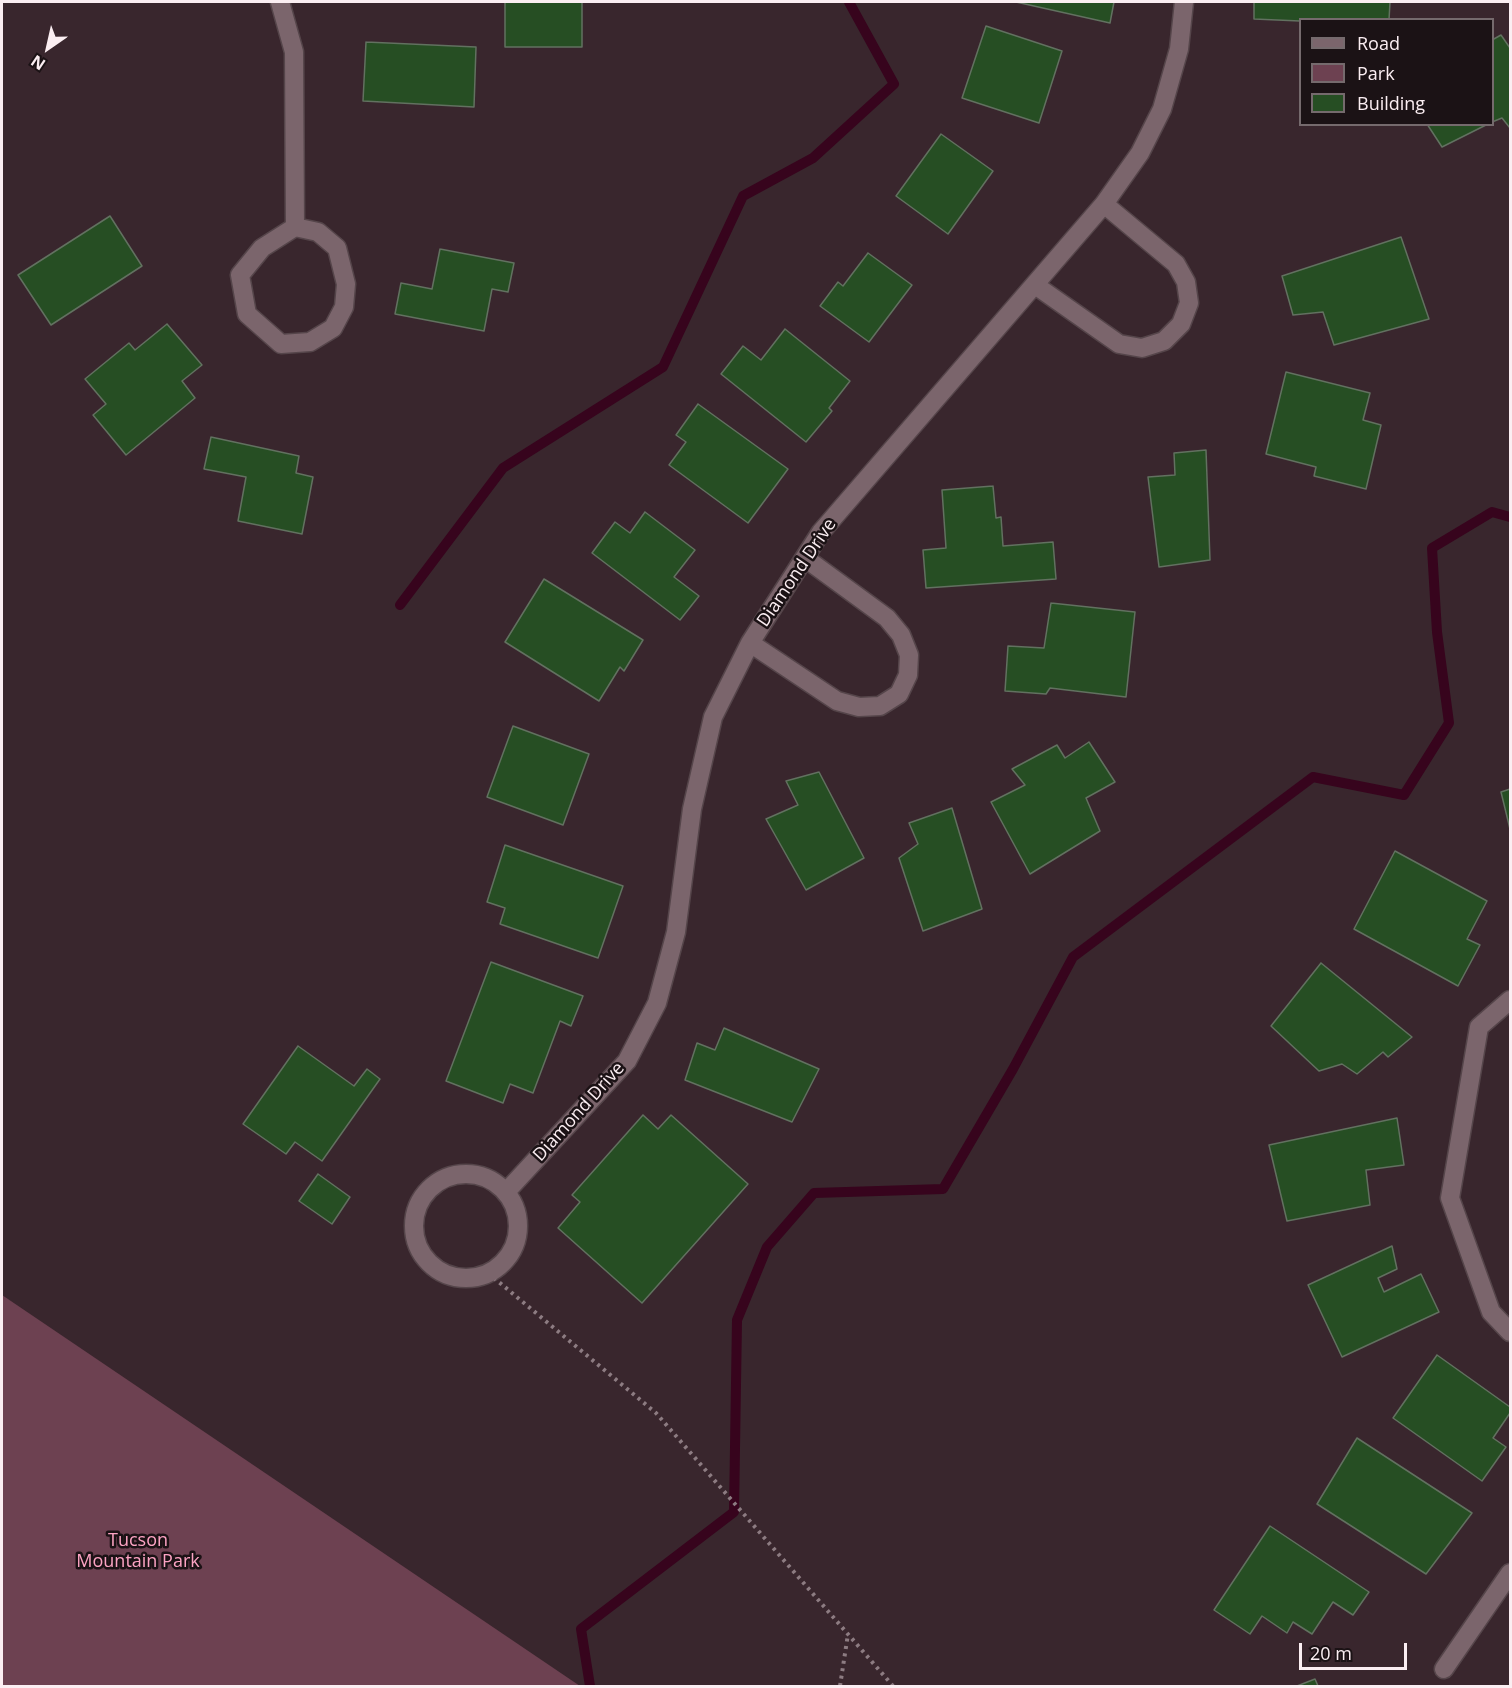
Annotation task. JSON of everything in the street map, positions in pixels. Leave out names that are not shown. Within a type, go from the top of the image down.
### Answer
[{"type":"street","points":[[280,2],[294,52],[295,227]]},
{"type":"street","name":"Diamond Drive","points":[[506,1192],[627,1061],[657,1003],[676,932],[692,809],[713,717],[750,643],[821,532],[1104,204],[1140,153],[1162,109],[1179,49],[1184,2]]},
{"type":"street","points":[[1035,285],[1119,344],[1142,348],[1164,341],[1180,324],[1189,303],[1186,282],[1176,264],[1104,204]]},
{"type":"street","points":[[295,227],[318,232],[337,248],[346,284],[344,308],[333,328],[310,342],[281,344],[247,314],[240,275],[262,248],[295,227]]},
{"type":"street","points":[[750,643],[837,701],[859,707],[880,706],[899,694],[908,675],[909,655],[901,635],[887,618],[805,558]]},
{"type":"street","points":[[1510,1000],[1479,1027],[1450,1198],[1491,1312],[1510,1332]]},
{"type":"street","points":[[460,1173],[477,1174],[493,1180],[506,1192],[515,1207],[518,1224],[516,1242],[508,1258],[488,1273],[479,1277],[462,1278],[444,1274],[430,1264],[419,1251],[413,1234],[413,1217],[419,1201],[429,1187],[444,1178],[460,1173]]},
{"type":"street","points":[[1444,1669],[1510,1574]]},
{"type":"path","points":[[488,1273],[656,1413],[893,1686]]},
{"type":"path","points":[[840,1686],[848,1634]]},
{"type":"green space","name":"Tucson Mountain Park","points":[[2,1295],[580,1686],[2,1686]]},
{"type":"building","points":[[505,2],[582,2],[582,47],[505,47]]},
{"type":"building","points":[[1016,2],[1114,2],[1110,23]]},
{"type":"building","points":[[1254,2],[1390,2],[1389,18],[1299,18],[1299,21],[1254,19]]},
{"type":"building","points":[[986,26],[1062,51],[1039,123],[962,98]]},
{"type":"building","points":[[1501,35],[1510,48],[1510,128],[1502,118],[1494,121],[1494,39]]},
{"type":"building","points":[[366,42],[476,47],[474,107],[363,101]]},
{"type":"building","points":[[1428,126],[1484,126],[1442,147]]},
{"type":"building","points":[[941,134],[993,171],[948,234],[896,196]]},
{"type":"building","points":[[110,216],[142,266],[51,325],[18,275]]},
{"type":"building","points":[[1401,237],[1429,319],[1334,345],[1323,312],[1293,315],[1282,276]]},
{"type":"building","points":[[440,249],[514,263],[508,292],[492,289],[484,331],[395,314],[401,283],[432,289]]},
{"type":"building","points":[[868,253],[912,285],[869,342],[820,306],[838,282],[843,286]]},
{"type":"building","points":[[167,324],[202,365],[182,381],[195,398],[126,455],[93,415],[106,404],[85,379],[129,343],[135,350]]},
{"type":"building","points":[[785,329],[850,381],[829,408],[832,411],[806,442],[721,374],[743,346],[761,360]]},
{"type":"building","points":[[1286,372],[1370,393],[1363,420],[1381,425],[1366,489],[1314,476],[1316,467],[1266,454]]},
{"type":"building","points":[[698,404],[788,469],[748,523],[669,465],[686,442],[676,435]]},
{"type":"building","points":[[211,437],[299,456],[296,473],[313,477],[302,534],[238,521],[246,477],[204,469]]},
{"type":"building","points":[[1206,450],[1210,560],[1159,567],[1148,477],[1175,475],[1174,453]]},
{"type":"building","points":[[993,486],[996,518],[1001,517],[1003,546],[1053,542],[1056,579],[926,588],[923,550],[946,548],[942,490]]},
{"type":"building","points":[[645,512],[695,550],[674,577],[699,596],[680,620],[592,553],[615,522],[630,533]]},
{"type":"building","points":[[544,579],[643,640],[624,671],[620,667],[599,701],[505,642]]},
{"type":"building","points":[[1051,603],[1135,612],[1126,697],[1050,688],[1046,694],[1005,691],[1008,646],[1044,648]]},
{"type":"building","points":[[513,726],[589,754],[563,825],[487,797]]},
{"type":"building","points":[[1089,742],[1115,782],[1086,798],[1100,831],[1030,874],[991,802],[1025,785],[1012,769],[1057,745],[1065,758]]},
{"type":"building","points":[[819,772],[864,858],[806,890],[766,819],[798,805],[786,781]]},
{"type":"building","points":[[1510,789],[1510,829],[1501,792]]},
{"type":"building","points":[[952,808],[982,909],[923,931],[899,858],[918,844],[909,823]]},
{"type":"building","points":[[505,845],[623,886],[598,958],[500,924],[505,908],[487,902]]},
{"type":"building","points":[[1395,851],[1487,901],[1467,939],[1480,945],[1458,986],[1354,929]]},
{"type":"building","points":[[491,962],[583,996],[571,1026],[560,1021],[533,1093],[510,1084],[503,1103],[446,1081]]},
{"type":"building","points":[[1321,963],[1412,1037],[1388,1057],[1383,1052],[1357,1074],[1342,1064],[1319,1071],[1271,1026]]},
{"type":"building","points":[[724,1028],[819,1069],[792,1122],[685,1080],[697,1043],[715,1050]]},
{"type":"building","points":[[298,1046],[354,1086],[367,1069],[380,1079],[322,1161],[295,1142],[286,1154],[243,1124]]},
{"type":"building","points":[[643,1115],[658,1129],[671,1115],[748,1184],[642,1303],[558,1228],[580,1202],[572,1195]]},
{"type":"building","points":[[1397,1118],[1404,1165],[1366,1170],[1370,1205],[1287,1221],[1269,1145]]},
{"type":"building","points":[[318,1174],[350,1197],[332,1224],[299,1201]]},
{"type":"building","points":[[1392,1246],[1397,1269],[1378,1278],[1384,1292],[1421,1274],[1439,1312],[1342,1357],[1308,1285]]},
{"type":"building","points":[[1437,1355],[1510,1407],[1510,1413],[1493,1438],[1506,1447],[1482,1481],[1393,1418]]},
{"type":"building","points":[[1357,1438],[1472,1513],[1426,1574],[1317,1504]]},
{"type":"building","points":[[1270,1526],[1369,1592],[1353,1615],[1333,1602],[1312,1634],[1293,1622],[1287,1633],[1262,1616],[1250,1634],[1214,1610]]},
{"type":"building","points":[[1315,1679],[1318,1686],[1297,1686]]},
{"type":"waterway","points":[[400,605],[503,468],[663,367],[743,196],[813,158],[894,84],[849,2]]},
{"type":"waterway","points":[[590,1686],[581,1629],[734,1512],[737,1320],[767,1247],[814,1193],[943,1189],[1013,1069],[1073,957],[1313,777],[1404,795],[1449,723],[1437,632],[1432,548],[1492,512],[1510,517]]}]
